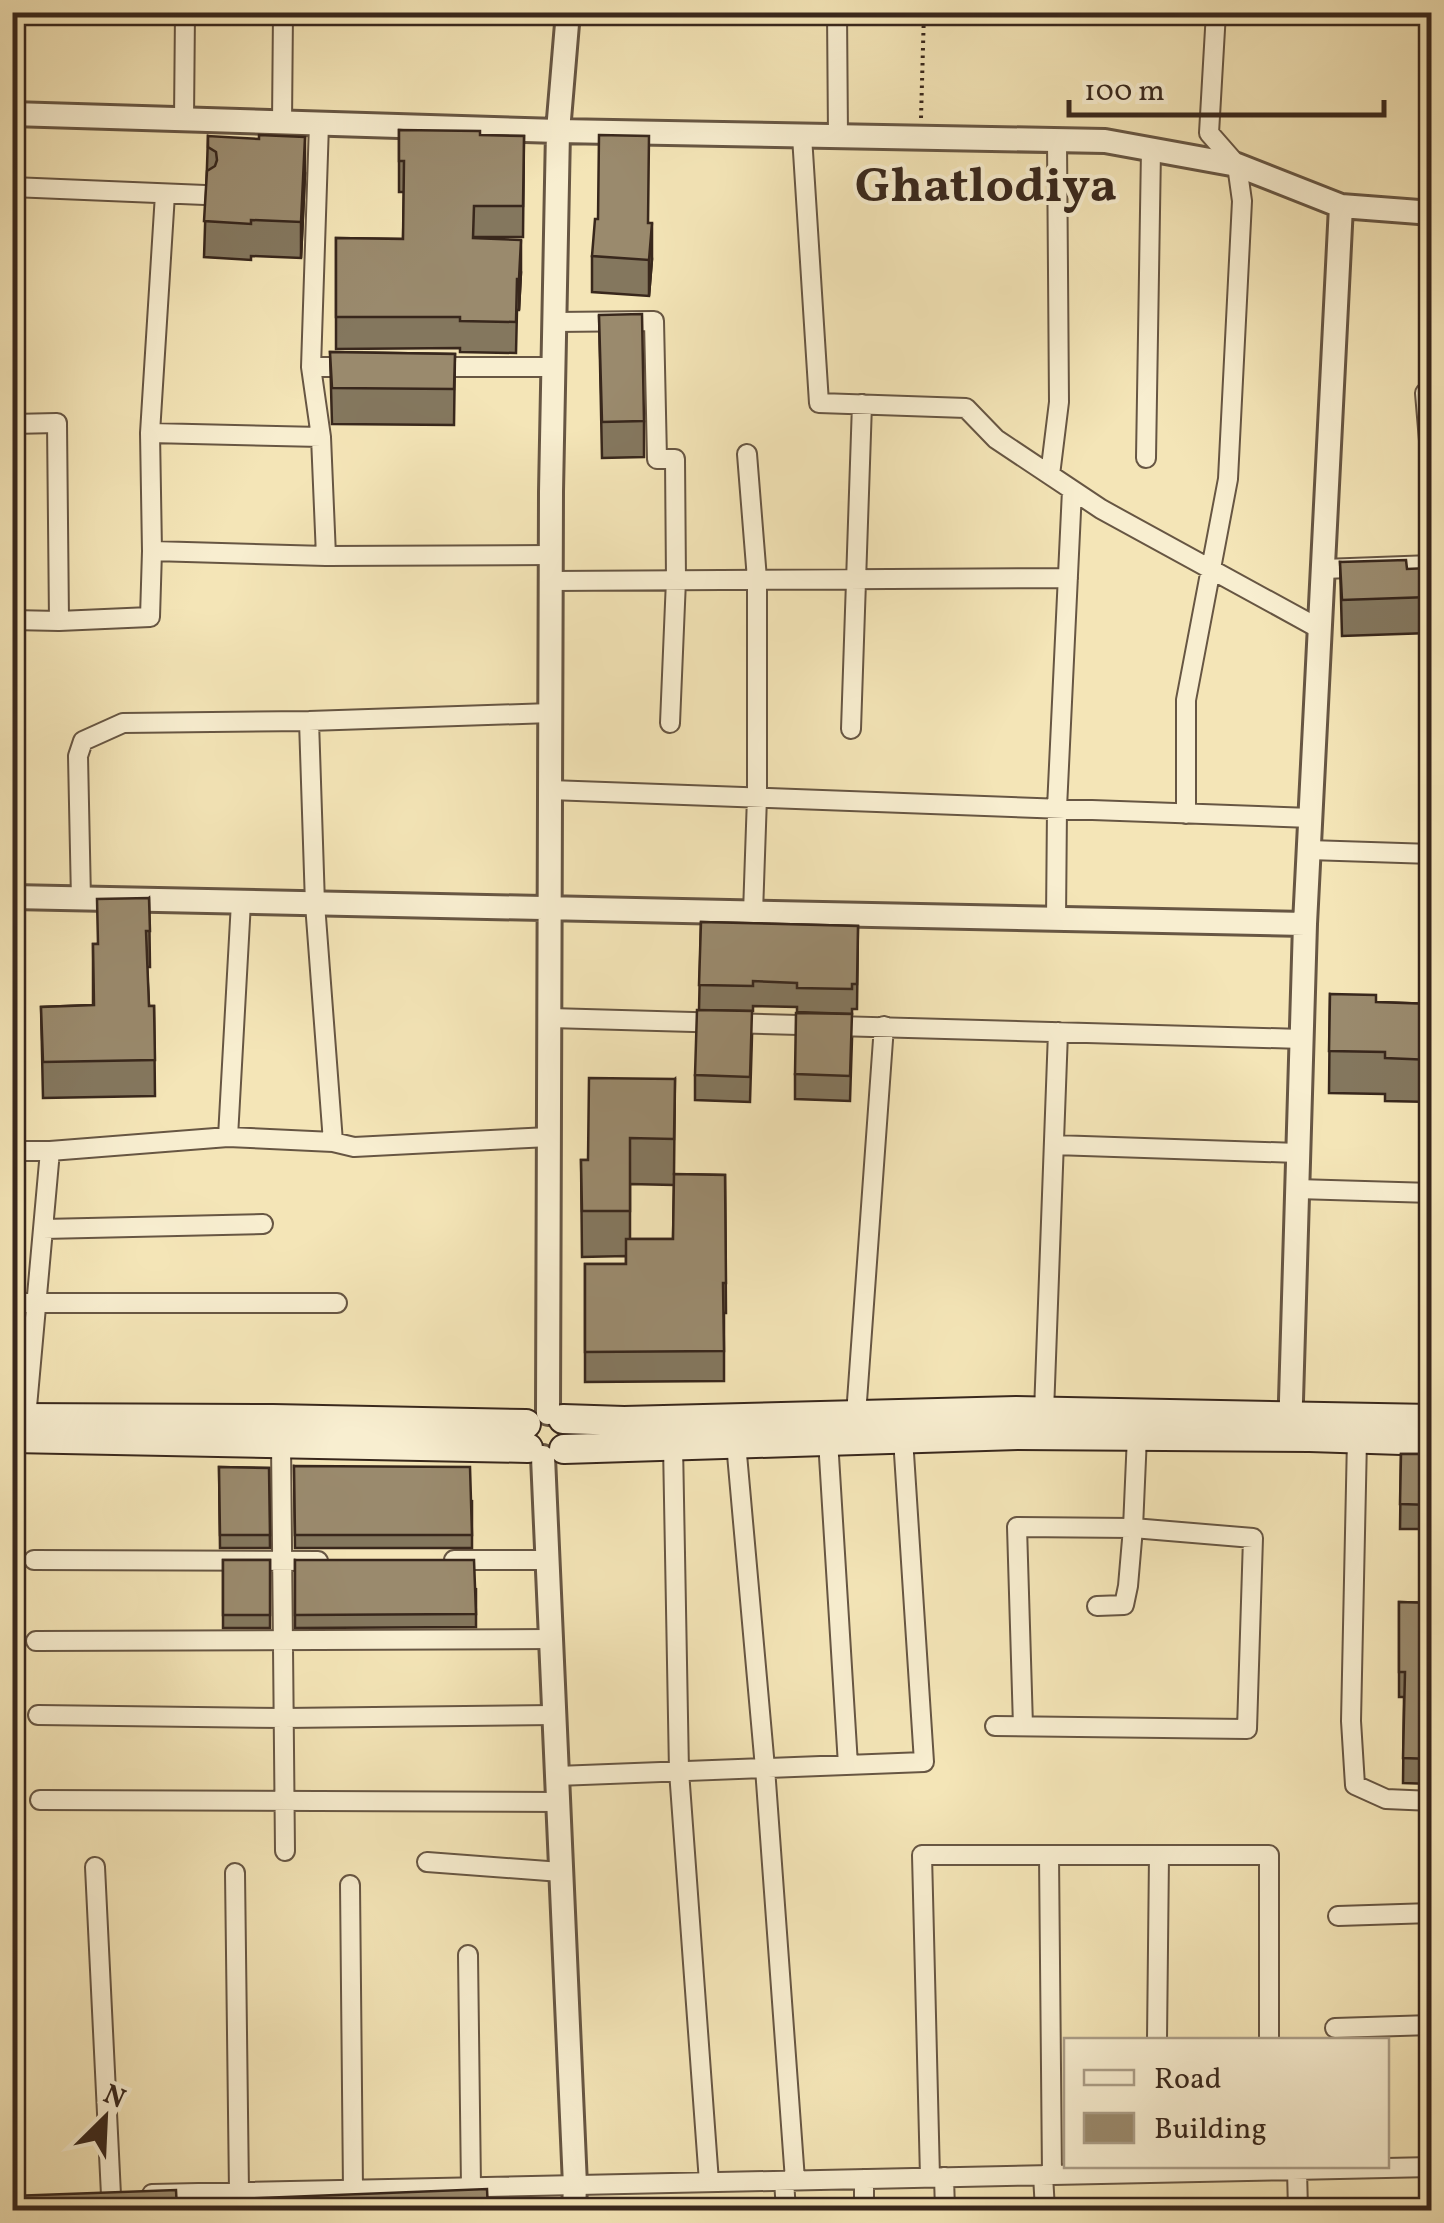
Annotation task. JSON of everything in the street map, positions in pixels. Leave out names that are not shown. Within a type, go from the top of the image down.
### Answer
[{"type":"main road","points":[[17,1425],[281,1443],[545,1435],[624,1421],[1044,1412],[1290,1426],[1357,1439],[1432,1441]]},
{"type":"main road","points":[[17,1425],[273,1418],[673,1445],[1018,1435],[1137,1436],[1432,1418]]},
{"type":"street","points":[[184,120],[185,12]]},
{"type":"street","points":[[282,123],[283,12]]},
{"type":"street","points":[[568,12],[558,131],[554,322],[545,1435],[574,2210]]},
{"type":"street","points":[[836,12],[838,136]]},
{"type":"street","points":[[1186,814],[1186,700],[1228,479],[1242,201],[1237,165],[1210,134],[1216,12]]},
{"type":"street","points":[[12,114],[558,131],[1105,142],[1237,165],[1341,206],[1431,213],[1432,199]]},
{"type":"street","points":[[319,124],[312,368],[322,437],[326,556]]},
{"type":"street","points":[[802,136],[820,402],[966,408],[996,440],[1101,509],[1320,629]]},
{"type":"street","points":[[1050,475],[1059,402],[1057,140]]},
{"type":"street","points":[[1146,458],[1151,150]]},
{"type":"street","points":[[12,186],[205,196]]},
{"type":"street","points":[[12,620],[150,617],[150,432],[165,194]]},
{"type":"street","points":[[1290,1426],[1305,924],[1341,206]]},
{"type":"street","points":[[554,322],[654,321],[657,460],[675,459],[676,580],[670,723]]},
{"type":"street","points":[[312,368],[367,367]]},
{"type":"street","points":[[423,367],[554,367]]},
{"type":"street","points":[[1425,393],[1432,476]]},
{"type":"street","points":[[851,729],[862,404]]},
{"type":"street","points":[[12,424],[58,423],[59,621]]},
{"type":"street","points":[[150,432],[322,437]]},
{"type":"street","points":[[747,454],[757,579],[758,798],[753,913]]},
{"type":"street","points":[[1056,919],[1057,808],[1072,490]]},
{"type":"street","points":[[152,551],[326,556],[551,555]]},
{"type":"street","points":[[1323,569],[1432,565]]},
{"type":"street","points":[[551,581],[1068,578]]},
{"type":"street","points":[[81,898],[78,756],[83,741],[123,723],[309,722],[551,712]]},
{"type":"street","points":[[309,722],[314,904],[333,1142]]},
{"type":"street","points":[[550,790],[1310,818]]},
{"type":"street","points":[[1309,850],[1432,854]]},
{"type":"street","points":[[12,897],[1305,924]]},
{"type":"street","points":[[228,1136],[241,902]]},
{"type":"street","points":[[550,1018],[1302,1040]]},
{"type":"street","points":[[856,1416],[884,1026]]},
{"type":"street","points":[[1044,1412],[1058,1032]]},
{"type":"street","points":[[12,1151],[228,1136],[333,1142],[354,1147],[549,1137]]},
{"type":"street","points":[[1054,1146],[1298,1153]]},
{"type":"street","points":[[17,1425],[36,1301],[50,1151]]},
{"type":"street","points":[[1298,1188],[1432,1193]]},
{"type":"street","points":[[42,1229],[263,1224]]},
{"type":"street","points":[[12,1302],[337,1304]]},
{"type":"street","points":[[1097,1606],[1124,1604],[1137,1436]]},
{"type":"street","points":[[557,1776],[924,1762],[903,1438]]},
{"type":"street","points":[[1357,1439],[1351,1721],[1355,1784],[1386,1798],[1432,1801]]},
{"type":"street","points":[[828,1440],[848,1765]]},
{"type":"street","points":[[281,1443],[284,1851]]},
{"type":"street","points":[[736,1443],[765,1768],[790,2180],[786,2210]]},
{"type":"street","points":[[673,1445],[679,1772],[709,2182]]},
{"type":"street","points":[[995,1726],[1247,1729],[1253,1538],[1132,1528],[1017,1527],[1024,1726]]},
{"type":"street","points":[[34,1560],[342,1561]]},
{"type":"street","points":[[440,1560],[548,1560]]},
{"type":"street","points":[[36,1641],[551,1639]]},
{"type":"street","points":[[38,1716],[554,1715]]},
{"type":"street","points":[[40,1800],[558,1802]]},
{"type":"street","points":[[945,2210],[937,2177],[922,1855],[1269,1855],[1269,2038]]},
{"type":"street","points":[[1045,2210],[1049,1855]]},
{"type":"street","points":[[1157,2038],[1159,1856]]},
{"type":"street","points":[[428,1862],[562,1872]]},
{"type":"street","points":[[95,1868],[111,2195]]},
{"type":"street","points":[[235,1872],[239,2192]]},
{"type":"street","points":[[350,1885],[353,2190]]},
{"type":"street","points":[[1338,1916],[1432,1913]]},
{"type":"street","points":[[468,1954],[472,2187]]},
{"type":"street","points":[[1335,2028],[1432,2025]]},
{"type":"street","points":[[1389,2167],[1432,2166]]},
{"type":"street","points":[[85,2195],[1048,2175],[1156,2169],[1364,2168]]},
{"type":"street","points":[[1297,2170],[1298,2210]]},
{"type":"street","points":[[864,2179],[864,2210]]},
{"type":"path","points":[[921,138],[924,12]]},
{"type":"building","points":[[399,130],[524,136],[523,206],[474,206],[473,238],[521,240],[516,322],[460,321],[460,317],[336,317],[336,238],[403,239],[404,161],[399,161]]},
{"type":"building","points":[[259,135],[305,137],[301,222],[204,221],[207,171],[217,160],[216,152],[208,147],[208,136],[259,139]]},
{"type":"building","points":[[599,135],[649,136],[649,260],[592,256],[598,219]]},
{"type":"building","points":[[642,314],[644,421],[602,422],[599,315]]},
{"type":"building","points":[[330,352],[455,354],[454,389],[332,388]]},
{"type":"building","points":[[1406,560],[1407,569],[1428,568],[1429,597],[1342,600],[1340,562]]},
{"type":"building","points":[[149,898],[150,931],[146,931],[155,1060],[43,1062],[41,1007],[94,1005],[97,899]]},
{"type":"building","points":[[701,922],[858,926],[857,984],[852,984],[852,989],[797,988],[797,983],[753,981],[753,986],[699,985]]},
{"type":"building","points":[[1330,994],[1376,995],[1376,1002],[1432,1004],[1432,1060],[1385,1058],[1385,1052],[1329,1051]]},
{"type":"building","points":[[697,1010],[752,1011],[750,1077],[695,1075]]},
{"type":"building","points":[[796,1013],[852,1014],[850,1076],[795,1074]]},
{"type":"building","points":[[589,1078],[675,1079],[674,1139],[630,1138],[630,1211],[582,1211],[581,1160],[588,1160]]},
{"type":"building","points":[[674,1174],[725,1175],[724,1351],[585,1352],[585,1264],[626,1264],[626,1239],[673,1239]]},
{"type":"building","points":[[1401,1454],[1432,1454],[1432,1505],[1400,1504]]},
{"type":"building","points":[[294,1466],[470,1467],[472,1535],[295,1535]]},
{"type":"building","points":[[219,1467],[269,1468],[270,1535],[220,1535]]},
{"type":"building","points":[[223,1560],[270,1560],[270,1615],[223,1615]]},
{"type":"building","points":[[295,1560],[474,1560],[476,1614],[295,1615]]},
{"type":"building","points":[[1399,1602],[1432,1603],[1432,1759],[1403,1758],[1405,1672],[1399,1672]]},
{"type":"building","points":[[487,2189],[488,2210],[212,2210],[211,2200]]},
{"type":"building","points":[[176,2190],[177,2210],[12,2210],[12,2196]]},
{"type":"district","name":"Ghatlodiya","points":[[986,188]]}]
